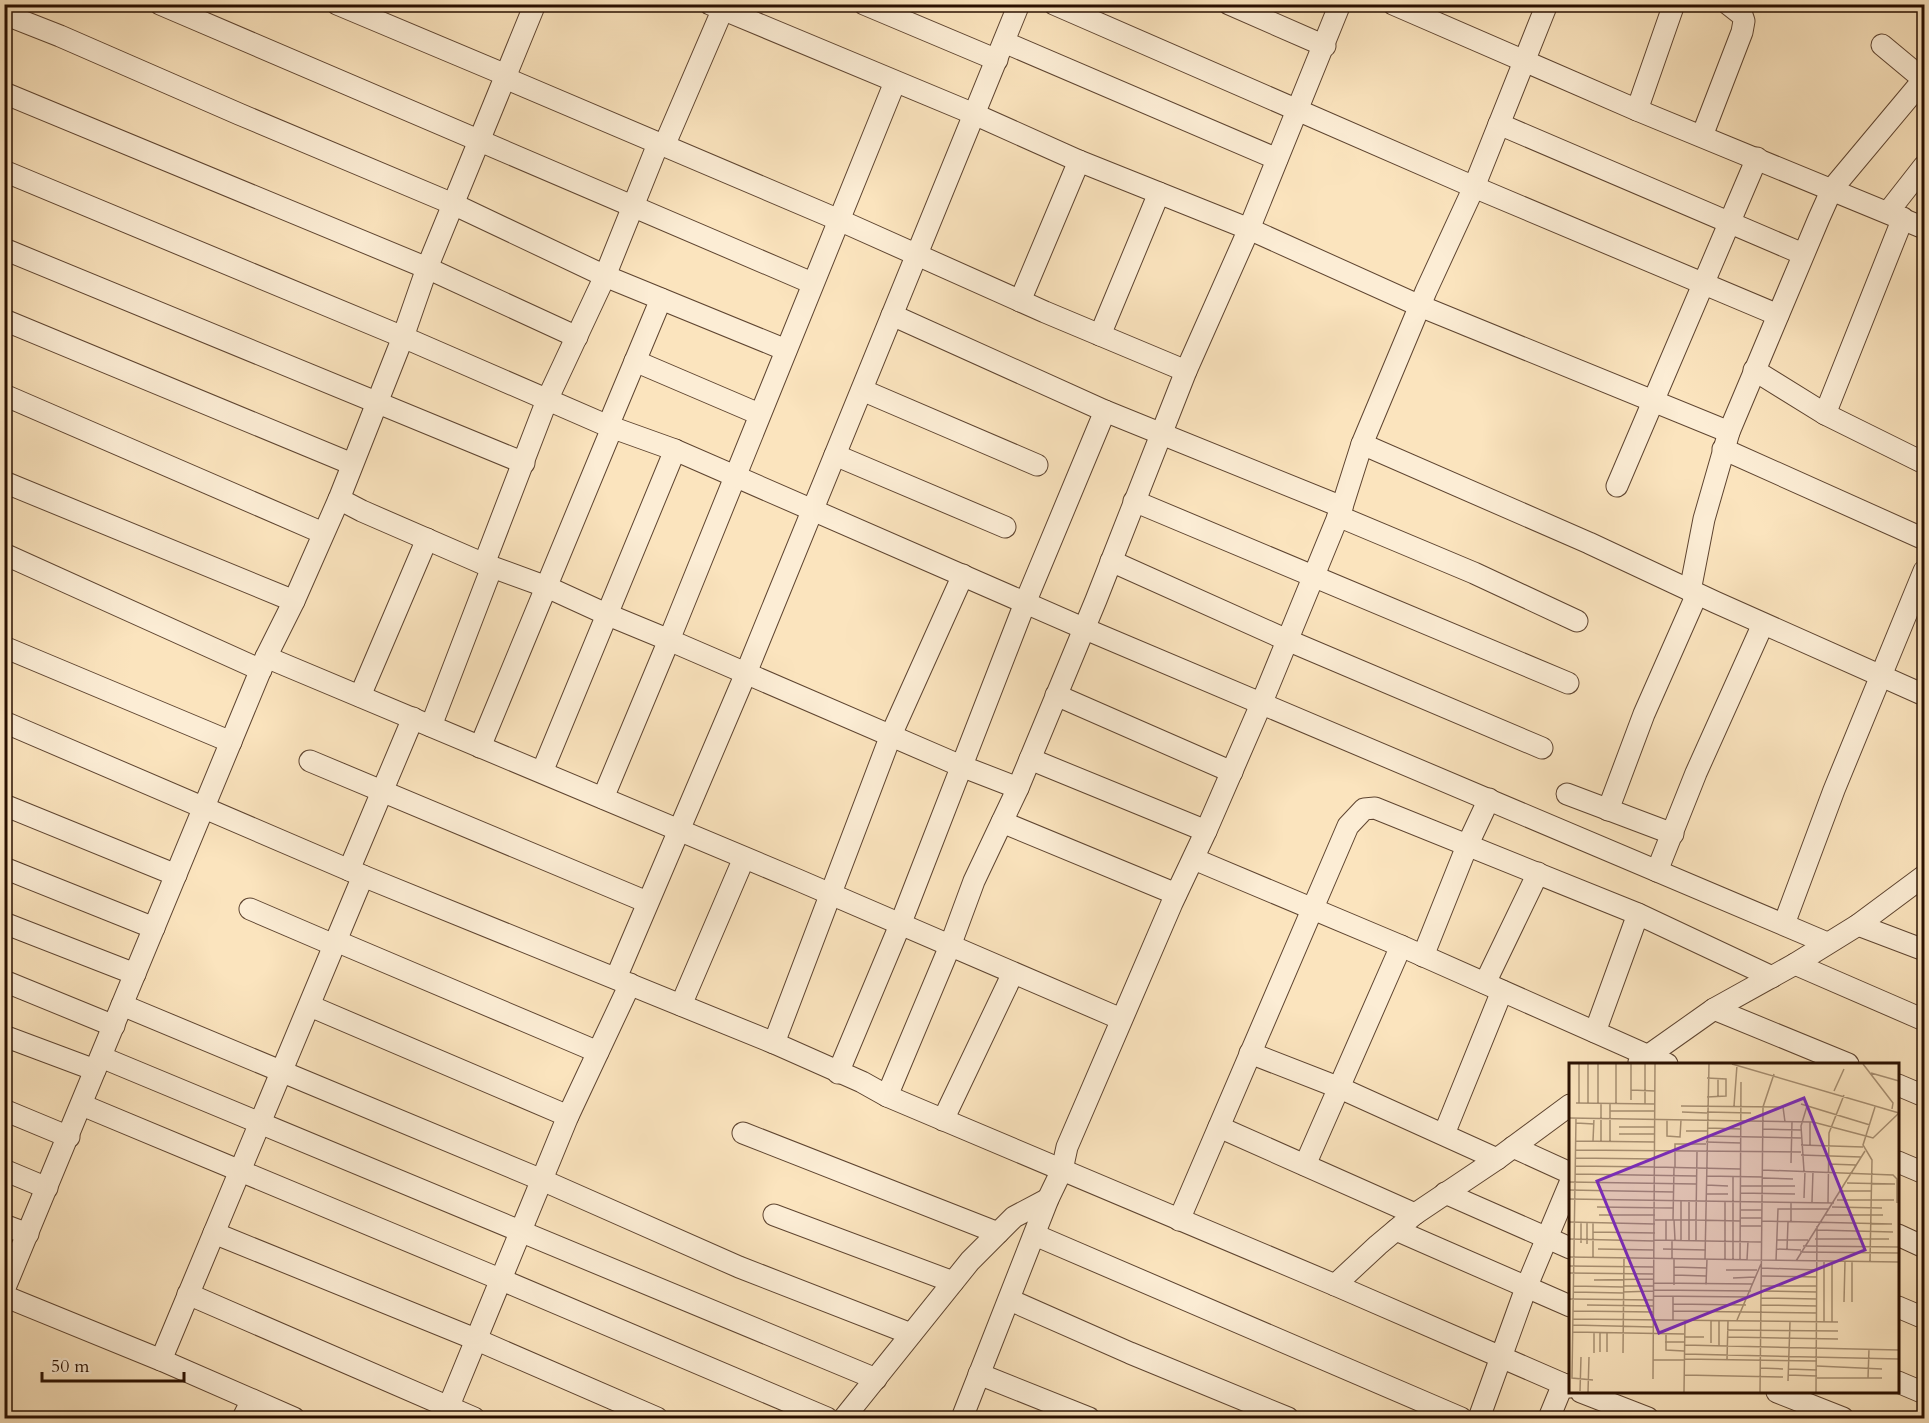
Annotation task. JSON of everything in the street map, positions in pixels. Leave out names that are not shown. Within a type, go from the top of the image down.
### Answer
[{"type":"street","points":[[160,4],[479,140],[633,209],[749,255],[812,283]]},
{"type":"street","points":[[337,4],[1186,371]]},
{"type":"street","points":[[864,4],[1000,51],[1277,159]]},
{"type":"street","points":[[448,1408],[568,1116],[598,1052],[647,902],[746,673],[1019,4]]},
{"type":"street","points":[[1054,4],[1778,315]]},
{"type":"street","points":[[1229,4],[1325,46]]},
{"type":"street","points":[[887,1096],[950,946],[974,881],[1018,788],[1111,561],[1160,433],[1249,229],[1325,46],[1340,4]]},
{"type":"street","points":[[1393,4],[1637,110],[1924,228]]},
{"type":"street","points":[[963,1418],[1048,1199],[1062,1170],[1067,1147],[1121,1019],[1262,702],[1312,575],[1340,512],[1362,444],[1474,186],[1547,4]]},
{"type":"street","points":[[1637,110],[1674,4]]},
{"type":"street","points":[[1702,136],[1742,32],[1744,21],[1742,15],[1728,4]]},
{"type":"street","points":[[4,1290],[263,663],[294,601],[339,499],[403,337],[427,268],[506,77],[530,6]]},
{"type":"street","points":[[161,1360],[335,943],[382,791],[422,722],[488,565],[548,400],[605,276],[719,6],[1079,161],[1249,229],[1420,306],[1654,401],[1726,441],[1924,539]]},
{"type":"street","points":[[4,14],[453,204],[605,276],[786,350]]},
{"type":"street","points":[[1608,810],[1644,714],[1694,593],[1704,519],[1726,441],[1803,254],[1832,189],[1924,79],[1882,45]]},
{"type":"street","points":[[603,798],[895,82]]},
{"type":"street","points":[[4,93],[427,268],[577,337]]},
{"type":"street","points":[[1499,124],[1803,254]]},
{"type":"street","points":[[1617,486],[1757,158]]},
{"type":"street","points":[[1020,300],[1079,161]]},
{"type":"street","points":[[1825,414],[1896,215],[1924,166]]},
{"type":"street","points":[[4,171],[403,337],[610,427],[675,450],[1083,628],[1827,943]]},
{"type":"street","points":[[1100,335],[1159,194]]},
{"type":"street","points":[[4,249],[524,463]]},
{"type":"street","points":[[480,747],[547,587],[661,299]]},
{"type":"street","points":[[892,315],[1105,411],[1340,512],[1577,621]]},
{"type":"street","points":[[4,320],[352,464]]},
{"type":"street","points":[[635,361],[759,414]]},
{"type":"street","points":[[1754,370],[1825,414],[1924,463]]},
{"type":"street","points":[[862,390],[1037,465]]},
{"type":"street","points":[[4,394],[323,533]]},
{"type":"street","points":[[838,1073],[900,926],[1025,603],[1105,411]]},
{"type":"street","points":[[1362,444],[1589,543],[1694,593],[1924,695]]},
{"type":"street","points":[[542,772],[675,450]]},
{"type":"street","points":[[835,455],[1005,527]]},
{"type":"street","points":[[4,482],[294,601]]},
{"type":"street","points":[[339,499],[488,565],[547,587],[961,766],[1018,788]]},
{"type":"street","points":[[1134,501],[1568,683]]},
{"type":"street","points":[[360,696],[427,539]]},
{"type":"street","points":[[4,554],[263,663],[360,696],[1121,1019]]},
{"type":"street","points":[[1111,561],[1287,640],[1542,748]]},
{"type":"street","points":[[1784,924],[1834,790],[1881,676],[1917,614],[1924,571]]},
{"type":"street","points":[[774,1043],[891,735],[963,575]]},
{"type":"street","points":[[1658,871],[1696,773],[1763,624]]},
{"type":"street","points":[[4,647],[231,742]]},
{"type":"street","points":[[1056,695],[1232,772]]},
{"type":"street","points":[[4,722],[356,873],[774,1043],[887,1096],[1569,1387]]},
{"type":"street","points":[[1030,759],[1206,831]]},
{"type":"street","points":[[310,761],[647,902]]},
{"type":"street","points":[[1567,794],[1673,834]]},
{"type":"street","points":[[1423,956],[1467,846],[1489,799]]},
{"type":"street","points":[[4,805],[176,875]]},
{"type":"street","points":[[1179,1220],[1311,908],[1348,826],[1364,809],[1375,808],[1638,914],[1772,977]]},
{"type":"street","points":[[1002,822],[1176,894]]},
{"type":"street","points":[[681,1005],[744,858]]},
{"type":"street","points":[[1194,859],[1401,946],[1595,1032],[1651,1062],[1714,1009],[1795,964],[1858,925],[1924,876]]},
{"type":"street","points":[[4,868],[154,928]]},
{"type":"street","points":[[1444,1134],[1493,987],[1538,873]]},
{"type":"street","points":[[250,909],[598,1052]]},
{"type":"street","points":[[1595,1032],[1638,914]]},
{"type":"street","points":[[4,923],[135,974]]},
{"type":"street","points":[[1858,925],[1924,950]]},
{"type":"street","points":[[1305,1165],[1401,946]]},
{"type":"street","points":[[1795,964],[1924,1020]]},
{"type":"street","points":[[943,1120],[1013,973]]},
{"type":"street","points":[[4,981],[114,1026]]},
{"type":"street","points":[[122,1005],[542,1180],[739,1267],[911,1334]]},
{"type":"street","points":[[310,1006],[568,1116]]},
{"type":"street","points":[[1714,1009],[1843,1063]]},
{"type":"street","points":[[4,1036],[98,1064],[260,1123],[876,1378]]},
{"type":"street","points":[[1250,1053],[1340,1088],[1444,1134],[1569,1173]]},
{"type":"street","points":[[1899,1085],[1924,1096]]},
{"type":"street","points":[[82,1105],[502,1280],[826,1419]]},
{"type":"street","points":[[1335,1285],[1415,1214],[1505,1153],[1569,1106]]},
{"type":"street","points":[[4,1110],[69,1137]]},
{"type":"street","points":[[1219,1127],[1415,1214]]},
{"type":"street","points":[[743,1133],[998,1233]]},
{"type":"street","points":[[1899,1162],[1924,1173]]},
{"type":"street","points":[[4,1170],[47,1188]]},
{"type":"street","points":[[1479,1419],[1526,1288],[1569,1186]]},
{"type":"street","points":[[1445,1193],[1569,1248]]},
{"type":"street","points":[[844,1419],[953,1282],[998,1233],[1014,1217],[1048,1199]]},
{"type":"street","points":[[774,1215],[953,1282]]},
{"type":"street","points":[[4,1225],[28,1234]]},
{"type":"street","points":[[1396,1230],[1569,1306]]},
{"type":"street","points":[[214,1233],[475,1339],[657,1419]]},
{"type":"street","points":[[1035,1235],[1461,1419]]},
{"type":"street","points":[[1899,1235],[1924,1246]]},
{"type":"street","points":[[188,1294],[474,1419]]},
{"type":"street","points":[[4,1296],[161,1360],[247,1409],[294,1419]]},
{"type":"street","points":[[1010,1300],[1288,1419]]},
{"type":"street","points":[[1899,1307],[1924,1318]]},
{"type":"street","points":[[979,1374],[1089,1419]]},
{"type":"street","points":[[1899,1382],[1924,1393]]},
{"type":"street","points":[[1549,1419],[1569,1392]]},
{"type":"street","points":[[1582,1393],[1625,1414],[1648,1419]]},
{"type":"street","points":[[1780,1393],[1843,1419]]}]
